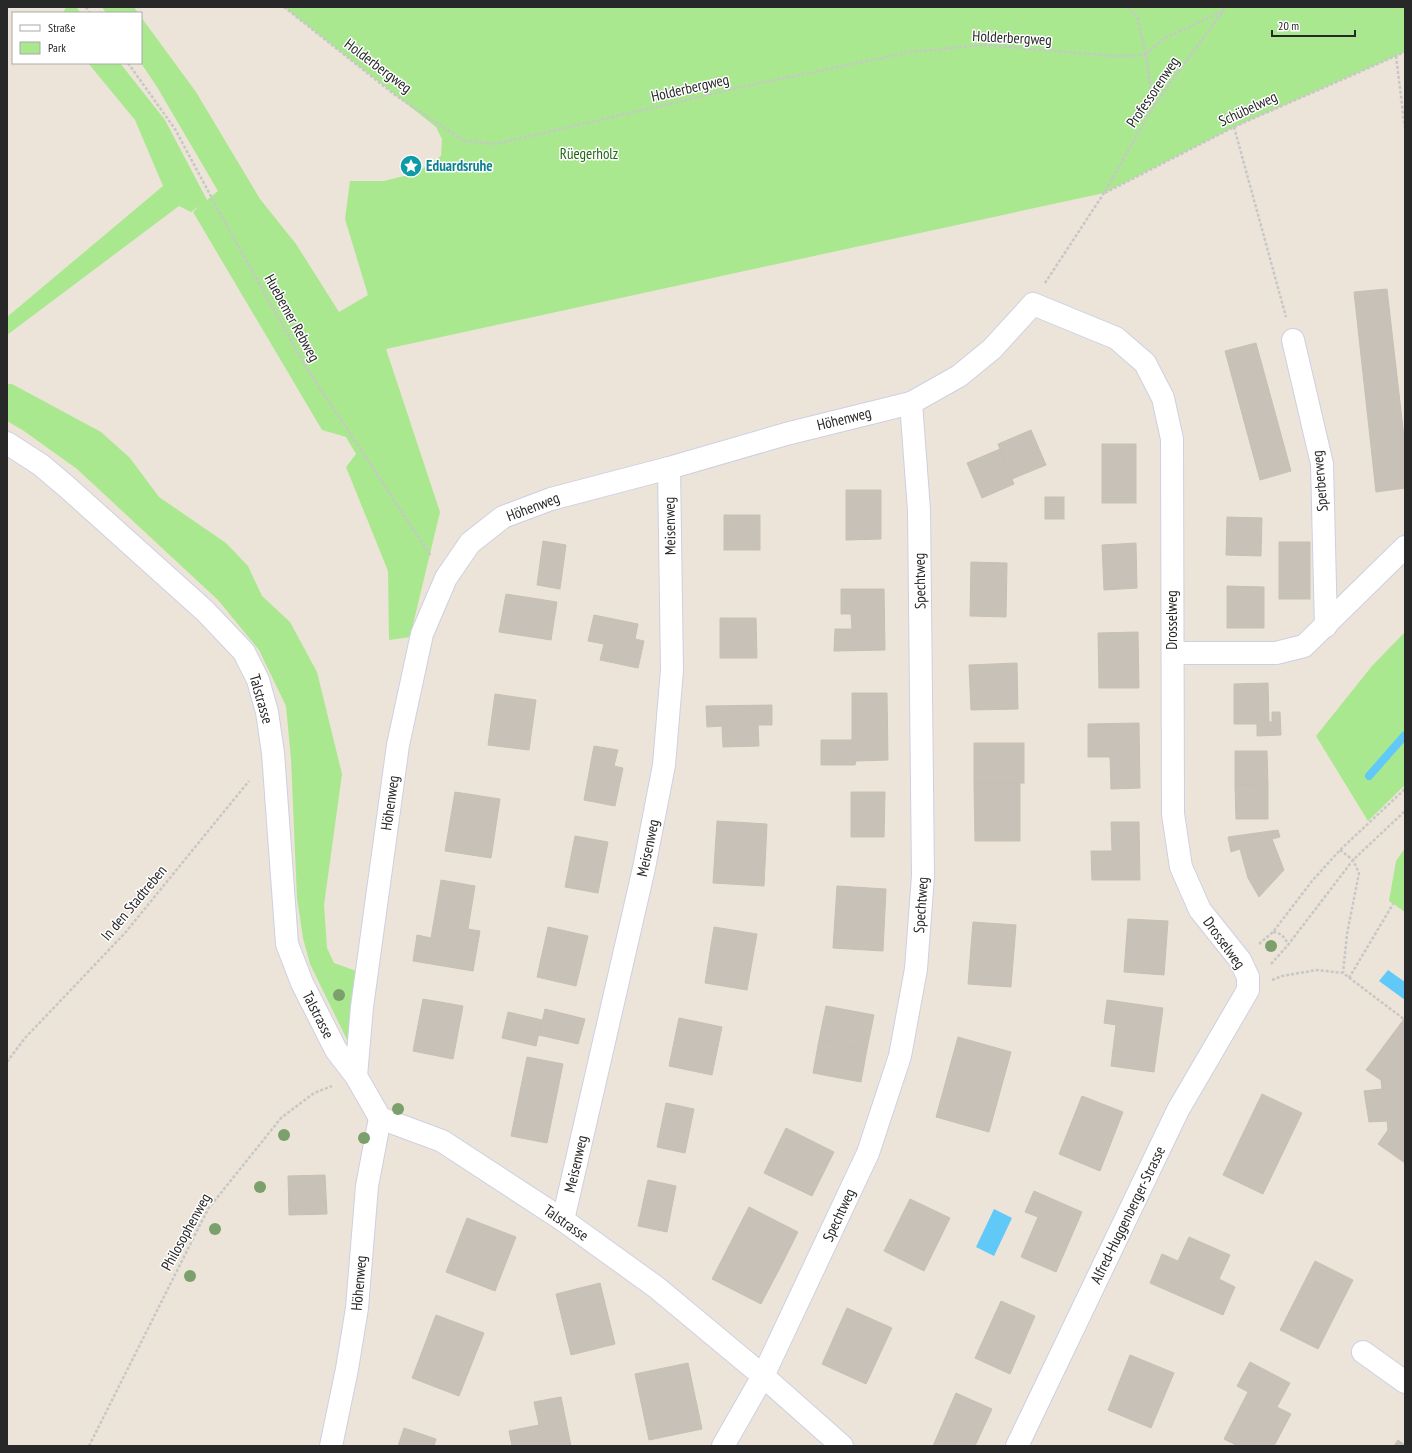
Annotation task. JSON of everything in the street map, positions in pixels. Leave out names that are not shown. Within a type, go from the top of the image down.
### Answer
[{"type":"street","name":"Höhenweg","points":[[356,1076],[362,1007],[398,745],[422,634],[446,578],[470,543],[503,517],[551,499],[669,468],[786,434],[911,403],[959,376],[992,349],[1033,304]]},
{"type":"street","name":"Drosselweg","points":[[1033,304],[1116,338],[1145,363],[1163,398],[1172,439],[1173,814],[1181,867],[1200,910],[1240,960],[1248,978],[1248,990]]},
{"type":"street","name":"Sperberweg","points":[[1293,340],[1322,464],[1326,626]]},
{"type":"street","name":"Spechtweg","points":[[723,1446],[762,1376],[868,1153],[900,1056],[916,969],[923,876],[919,510],[911,403]]},
{"type":"street","name":"Talstrasse","points":[[7,443],[41,465],[67,487],[205,611],[244,652],[258,680],[267,712],[273,753],[287,944],[302,983],[336,1050],[356,1076],[380,1118],[442,1140],[563,1220],[656,1287],[762,1376],[842,1446]]},
{"type":"street","name":"Meisenweg","points":[[563,1220],[642,875],[664,765],[672,670],[669,468]]},
{"type":"street","points":[[1173,653],[1276,653],[1304,646],[1405,547]]},
{"type":"street","name":"Alfred-Huggenberger-Strasse","points":[[1017,1446],[1178,1110],[1248,990]]},
{"type":"street","name":"Höhenweg","points":[[331,1446],[347,1369],[357,1308],[367,1186],[380,1118]]},
{"type":"street","points":[[1363,1352],[1405,1382]]},
{"type":"path","name":"Holderbergweg","points":[[284,7],[395,95],[464,141],[496,144],[746,86],[910,52],[985,45],[1114,56],[1146,55]]},
{"type":"path","points":[[1127,7],[1137,16],[1146,55],[1153,107]]},
{"type":"path","name":"Professorenweg","points":[[1104,193],[1153,107],[1226,7]]},
{"type":"path","points":[[1146,55],[1163,39],[1224,10]]},
{"type":"path","name":"Schübelweg","points":[[1104,193],[1234,127],[1405,52]]},
{"type":"path","points":[[1396,56],[1405,128]]},
{"type":"path","name":"Huebemer Rebweg","points":[[129,64],[175,129],[222,217],[306,367],[446,578]]},
{"type":"path","points":[[1234,127],[1293,340]]},
{"type":"path","points":[[1053,270],[1104,193]]},
{"type":"path","name":"In den Stadtreben","points":[[7,1062],[25,1038],[125,933],[231,801],[273,753]]},
{"type":"path","points":[[1240,960],[1273,932],[1312,881],[1340,850],[1405,789]]},
{"type":"path","points":[[1248,990],[1288,945],[1353,860],[1405,810]]},
{"type":"path","points":[[1340,850],[1353,860],[1359,873],[1347,934],[1343,973]]},
{"type":"path","points":[[1349,978],[1393,904]]},
{"type":"path","points":[[1273,932],[1282,935],[1288,945]]},
{"type":"path","points":[[1248,990],[1282,976],[1317,970],[1343,973],[1405,1020]]},
{"type":"path","name":"Philosophenweg","points":[[88,1446],[208,1209],[281,1118],[314,1093],[356,1076]]},
{"type":"green space","points":[[66,7],[76,7],[80,12],[64,12]]},
{"type":"green space","points":[[102,7],[134,7],[137,12],[105,12]]},
{"type":"green space","name":"Rüegerholz","points":[[284,7],[1405,7],[1405,52],[1234,127],[1104,193],[386,349],[440,512],[410,637],[389,640],[388,571],[346,467],[356,454],[346,437],[322,430],[193,212],[199,206],[191,212],[179,206],[7,335],[7,317],[163,186],[135,120],[89,64],[121,64],[165,120],[207,200],[218,191],[157,87],[142,64],[142,18],[196,92],[260,199],[296,244],[339,312],[368,295],[345,219],[350,181],[384,181],[416,173],[441,156],[442,139],[436,127]]},
{"type":"green space","points":[[7,384],[12,384],[101,432],[130,458],[159,497],[226,543],[248,566],[262,596],[290,622],[317,672],[342,774],[324,905],[327,948],[334,963],[359,972],[351,1048],[310,964],[303,938],[297,898],[291,759],[286,706],[259,650],[218,600],[77,469],[24,431],[7,421]]},
{"type":"green space","points":[[1405,632],[1405,785],[1368,821],[1316,736],[1372,666]]},
{"type":"green space","points":[[1405,848],[1405,912],[1389,901],[1396,861]]},
{"type":"water","points":[[1388,970],[1405,982],[1405,1000],[1379,981]]},
{"type":"water","points":[[994,1209],[1012,1218],[994,1256],[976,1247]]},
{"type":"building","points":[[1387,289],[1405,446],[1405,488],[1376,492],[1354,292]]},
{"type":"building","points":[[1256,343],[1291,471],[1260,480],[1225,351]]},
{"type":"building","points":[[1031,430],[1046,465],[1012,479],[998,444]]},
{"type":"building","points":[[1102,444],[1136,444],[1136,503],[1102,503]]},
{"type":"building","points":[[1000,449],[1014,484],[982,498],[967,463]]},
{"type":"building","points":[[846,490],[881,490],[881,539],[846,540]]},
{"type":"building","points":[[1045,497],[1064,497],[1064,519],[1045,519]]},
{"type":"building","points":[[724,515],[760,515],[760,550],[724,550]]},
{"type":"building","points":[[1227,517],[1262,518],[1261,556],[1226,555]]},
{"type":"building","points":[[543,541],[566,545],[560,589],[537,585]]},
{"type":"building","points":[[1279,542],[1310,542],[1310,599],[1279,599]]},
{"type":"building","points":[[1136,543],[1137,588],[1104,590],[1102,545]]},
{"type":"building","points":[[971,562],[1007,563],[1006,617],[970,616]]},
{"type":"building","points":[[1227,586],[1264,587],[1264,628],[1227,628]]},
{"type":"building","points":[[841,589],[884,589],[885,650],[834,651],[835,629],[852,629],[851,614],[841,614]]},
{"type":"building","points":[[506,594],[557,602],[551,640],[499,632]]},
{"type":"building","points":[[594,615],[638,624],[635,639],[644,641],[638,668],[600,660],[604,644],[588,641]]},
{"type":"building","points":[[720,618],[756,618],[757,658],[720,658]]},
{"type":"building","points":[[1138,632],[1139,688],[1099,688],[1098,633]]},
{"type":"building","points":[[1017,663],[1018,709],[971,710],[969,665]]},
{"type":"building","points":[[1268,683],[1269,722],[1272,722],[1272,712],[1280,712],[1281,735],[1257,736],[1257,724],[1234,724],[1234,684]]},
{"type":"building","points":[[852,693],[887,693],[888,760],[856,761],[855,765],[821,765],[821,740],[852,740]]},
{"type":"building","points":[[495,694],[536,700],[529,750],[488,745]]},
{"type":"building","points":[[772,705],[772,725],[758,725],[759,746],[723,747],[722,726],[707,727],[706,706]]},
{"type":"building","points":[[1139,723],[1140,788],[1111,789],[1110,757],[1088,757],[1088,724]]},
{"type":"building","points":[[974,743],[1024,743],[1024,783],[974,783]]},
{"type":"building","points":[[594,746],[618,750],[614,766],[623,768],[615,806],[584,800]]},
{"type":"building","points":[[1235,751],[1267,751],[1268,784],[1235,785]]},
{"type":"building","points":[[974,783],[1020,783],[1020,841],[975,841]]},
{"type":"building","points":[[1268,784],[1268,819],[1236,819],[1235,785]]},
{"type":"building","points":[[455,792],[500,799],[491,858],[445,851]]},
{"type":"building","points":[[851,792],[885,792],[884,837],[851,837]]},
{"type":"building","points":[[717,821],[767,824],[764,886],[713,883]]},
{"type":"building","points":[[1111,822],[1139,822],[1140,880],[1092,880],[1091,851],[1112,851]]},
{"type":"building","points":[[1278,830],[1280,837],[1272,839],[1284,870],[1259,897],[1248,878],[1240,849],[1231,852],[1228,837]]},
{"type":"building","points":[[575,836],[608,842],[598,893],[565,887]]},
{"type":"building","points":[[441,880],[475,886],[468,929],[480,931],[473,971],[413,961],[417,935],[431,938]]},
{"type":"building","points":[[837,886],[886,889],[883,951],[833,948]]},
{"type":"building","points":[[1128,919],[1168,921],[1164,975],[1124,972]]},
{"type":"building","points":[[973,922],[1016,925],[1011,987],[968,984]]},
{"type":"building","points":[[548,927],[588,936],[576,986],[537,977]]},
{"type":"building","points":[[714,927],[757,934],[747,990],[705,983]]},
{"type":"building","points":[[423,999],[463,1006],[453,1059],[413,1051]]},
{"type":"building","points":[[1107,1000],[1163,1008],[1154,1072],[1111,1066],[1116,1025],[1104,1023]]},
{"type":"building","points":[[826,1006],[874,1015],[867,1049],[819,1040]]},
{"type":"building","points":[[545,1009],[585,1019],[578,1044],[539,1035]]},
{"type":"building","points":[[508,1012],[542,1020],[536,1046],[502,1038]]},
{"type":"building","points":[[679,1018],[722,1027],[712,1075],[669,1066]]},
{"type":"building","points":[[1405,1018],[1405,1026],[1401,1023]]},
{"type":"building","points":[[1401,1023],[1405,1026],[1405,1163],[1378,1144],[1388,1130],[1387,1121],[1369,1122],[1364,1091],[1382,1089],[1381,1080],[1366,1070]]},
{"type":"building","points":[[958,1037],[1011,1052],[989,1132],[936,1117]]},
{"type":"building","points":[[819,1040],[867,1049],[861,1082],[813,1073]]},
{"type":"building","points":[[527,1057],[563,1064],[547,1143],[511,1136]]},
{"type":"building","points":[[1262,1094],[1302,1113],[1263,1194],[1223,1175]]},
{"type":"building","points":[[1082,1096],[1123,1112],[1100,1171],[1059,1154]]},
{"type":"building","points":[[666,1103],[694,1109],[685,1153],[657,1147]]},
{"type":"building","points":[[786,1128],[834,1152],[812,1196],[764,1173]]},
{"type":"building","points":[[325,1175],[327,1214],[289,1215],[288,1176]]},
{"type":"building","points":[[648,1180],[676,1186],[667,1232],[638,1226]]},
{"type":"building","points":[[1034,1191],[1082,1212],[1056,1272],[1021,1257],[1038,1217],[1025,1212]]},
{"type":"building","points":[[910,1199],[950,1218],[924,1271],[884,1251]]},
{"type":"building","points":[[749,1207],[798,1232],[783,1262],[734,1236]]},
{"type":"building","points":[[467,1218],[516,1237],[495,1291],[446,1272]]},
{"type":"building","points":[[734,1236],[783,1262],[761,1304],[712,1279]]},
{"type":"building","points":[[1189,1237],[1230,1255],[1219,1279],[1235,1287],[1223,1315],[1150,1283],[1162,1254],[1178,1261]]},
{"type":"building","points":[[1315,1261],[1353,1280],[1318,1349],[1280,1330]]},
{"type":"building","points":[[600,1283],[615,1344],[571,1355],[556,1294]]},
{"type":"building","points":[[1001,1301],[1035,1316],[1010,1374],[975,1358]]},
{"type":"building","points":[[847,1308],[892,1328],[866,1384],[822,1364]]},
{"type":"building","points":[[436,1315],[484,1333],[459,1396],[412,1378]]},
{"type":"building","points":[[1130,1355],[1174,1373],[1151,1428],[1108,1410]]},
{"type":"building","points":[[1250,1362],[1290,1383],[1277,1407],[1291,1414],[1274,1446],[1238,1446],[1224,1439],[1248,1392],[1237,1386]]},
{"type":"building","points":[[688,1363],[702,1429],[649,1440],[635,1374]]},
{"type":"building","points":[[956,1393],[992,1409],[975,1446],[933,1446]]},
{"type":"building","points":[[561,1397],[571,1446],[512,1446],[509,1431],[539,1425],[534,1402]]},
{"type":"building","points":[[404,1428],[436,1439],[434,1446],[398,1446]]},
{"type":"building","points":[[1398,1440],[1405,1445],[1405,1446],[1394,1446]]},
{"type":"waterway","points":[[1369,776],[1405,735]]},
{"type":"place","name":"Eduardsruhe","points":[[411,166]]}]
